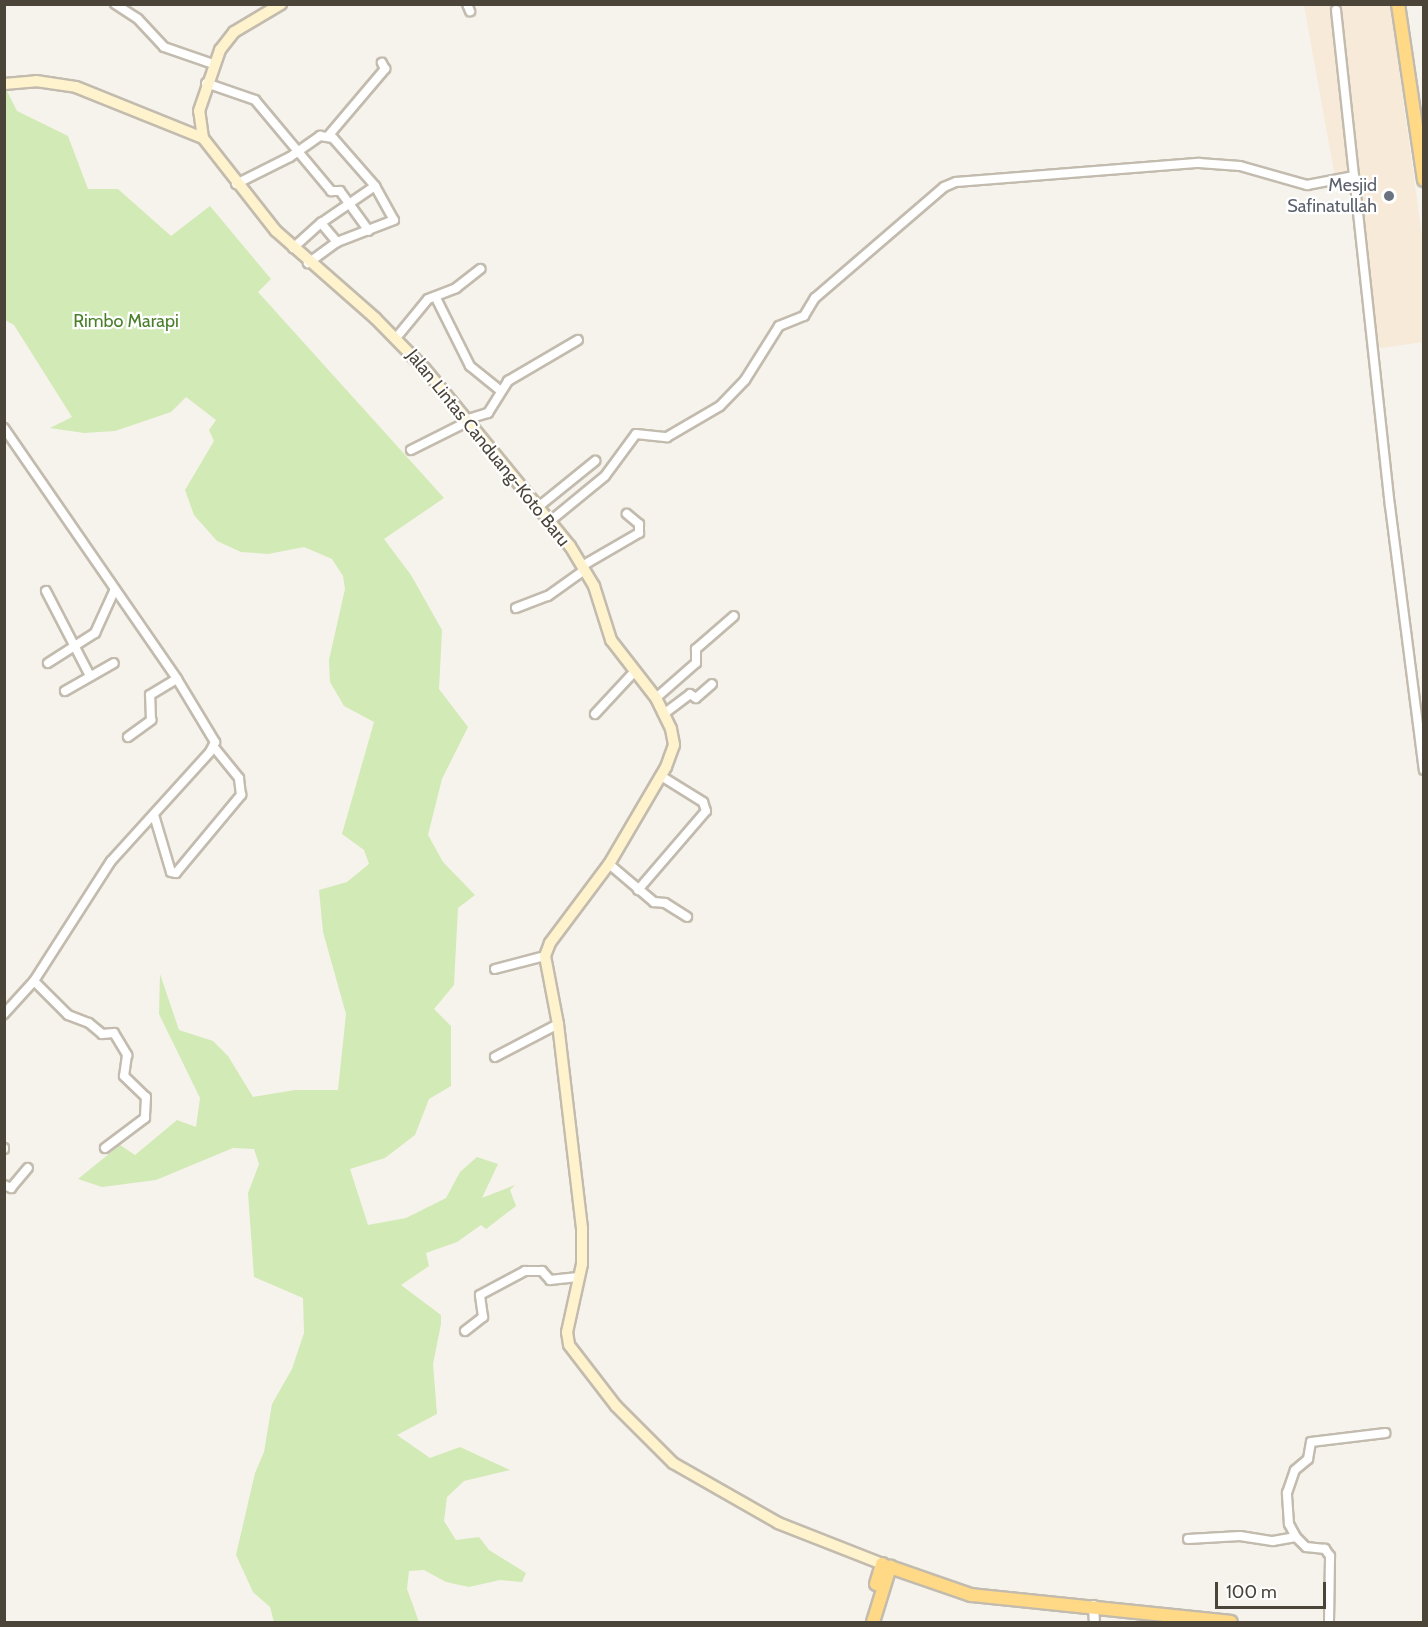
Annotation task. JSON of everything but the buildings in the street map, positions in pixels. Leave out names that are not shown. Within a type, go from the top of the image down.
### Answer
[{"type":"highway","points":[[1398,4],[1424,180]]},
{"type":"highway","points":[[886,1565],[971,1595],[1093,1605],[1231,1623]]},
{"type":"highway","points":[[866,1623],[886,1565]]},
{"type":"highway","points":[[873,1623],[886,1565]]},
{"type":"main road","points":[[203,138],[199,111],[213,64],[234,32],[281,4]]},
{"type":"main road","points":[[4,84],[36,81],[76,87],[203,138]]},
{"type":"main road","points":[[183,129],[199,111]]},
{"type":"main road","name":"Jalan Lintas Canduang-Koto Baru","points":[[203,138],[236,184],[293,248],[396,338],[468,420],[583,568],[594,586],[611,640],[665,713],[674,740],[663,771],[609,864],[550,943],[545,956]]},
{"type":"main road","points":[[545,956],[558,1024],[582,1228],[578,1277],[567,1332],[569,1345],[593,1379],[654,1447],[673,1463],[757,1513],[886,1565]]},
{"type":"street","points":[[115,4],[138,19],[164,47],[213,64]]},
{"type":"street","points":[[1336,10],[1390,506],[1424,770]]},
{"type":"street","points":[[236,184],[300,152],[320,136],[329,135],[385,69],[382,63]]},
{"type":"street","points":[[206,83],[255,100],[331,191],[340,191],[369,231]]},
{"type":"street","points":[[308,263],[336,242],[394,220],[375,186],[329,135]]},
{"type":"street","points":[[549,522],[605,476],[636,434],[667,437],[720,406],[745,380],[776,330],[804,316],[815,298],[950,184],[1199,163],[1240,166],[1307,185],[1354,176]]},
{"type":"street","points":[[293,248],[321,222],[375,186]]},
{"type":"street","points":[[321,222],[336,242]]},
{"type":"street","points":[[396,338],[425,301],[436,298],[480,269]]},
{"type":"street","points":[[436,298],[470,366],[500,390]]},
{"type":"street","points":[[411,450],[468,420],[488,413],[500,390],[578,340]]},
{"type":"street","points":[[4,428],[177,679],[213,734],[214,747],[239,778],[241,795],[176,873],[171,872],[154,815]]},
{"type":"street","points":[[537,508],[595,461]]},
{"type":"street","points":[[516,608],[548,596],[583,568],[639,533],[639,524],[627,514]]},
{"type":"street","points":[[48,663],[95,633],[115,589]]},
{"type":"street","points":[[46,591],[90,676]]},
{"type":"street","points":[[656,698],[696,663],[696,649],[734,616]]},
{"type":"street","points":[[65,691],[114,663]]},
{"type":"street","points":[[595,714],[634,672]]},
{"type":"street","points":[[128,737],[151,720],[150,695],[177,679]]},
{"type":"street","points":[[665,713],[690,694],[696,698],[712,684]]},
{"type":"street","points":[[4,1014],[34,981],[111,861],[214,747]]},
{"type":"street","points":[[638,890],[706,811],[703,802],[663,771]]},
{"type":"street","points":[[609,864],[656,904],[665,903],[687,917]]},
{"type":"street","points":[[495,969],[545,956]]},
{"type":"street","points":[[34,981],[68,1015],[89,1023],[102,1034],[114,1033],[127,1055],[124,1077],[146,1096],[145,1118],[105,1148]]},
{"type":"street","points":[[495,1057],[558,1024]]},
{"type":"street","points":[[4,1185],[11,1188],[28,1168]]},
{"type":"street","points":[[465,1331],[483,1317],[480,1295],[525,1271],[542,1271],[550,1280],[578,1277]]},
{"type":"street","points":[[1329,1623],[1329,1552],[1306,1547],[1296,1537],[1289,1524],[1287,1493],[1295,1470],[1308,1459],[1309,1444],[1385,1432]]},
{"type":"street","points":[[1188,1539],[1240,1536],[1273,1541],[1296,1537]]},
{"type":"street","points":[[1093,1605],[1094,1623]]},
{"type":"shaded area","points":[[1304,5],[1390,5],[1423,243],[1423,342],[1375,349],[1352,181],[1336,183]]},
{"type":"green space","name":"Rimbo Marapi","points":[[4,85],[17,111],[68,136],[88,189],[118,189],[171,236],[210,206],[271,279],[258,292],[444,498],[384,539],[411,575],[442,630],[439,689],[468,727],[442,779],[428,835],[443,862],[475,895],[458,908],[454,985],[434,1009],[451,1026],[451,1086],[429,1099],[415,1135],[385,1158],[350,1169],[368,1225],[406,1218],[446,1198],[460,1172],[477,1157],[498,1164],[482,1198],[515,1185],[510,1190],[516,1206],[486,1229],[481,1225],[457,1242],[426,1253],[429,1266],[401,1285],[441,1315],[441,1324],[433,1364],[437,1414],[397,1435],[430,1458],[460,1447],[510,1470],[464,1481],[447,1497],[444,1521],[456,1540],[479,1537],[489,1550],[526,1573],[522,1582],[500,1580],[469,1587],[446,1582],[424,1570],[409,1571],[407,1589],[419,1622],[274,1622],[270,1607],[253,1592],[236,1555],[255,1473],[264,1452],[272,1404],[292,1369],[304,1333],[303,1298],[254,1277],[248,1193],[259,1164],[254,1149],[233,1148],[156,1180],[102,1187],[78,1179],[120,1145],[135,1155],[177,1120],[196,1127],[200,1098],[159,1014],[160,974],[179,1030],[213,1041],[228,1056],[253,1097],[295,1090],[338,1090],[346,1014],[323,932],[319,890],[347,882],[369,864],[364,850],[342,834],[374,722],[344,706],[330,682],[329,660],[345,589],[343,576],[332,559],[304,547],[268,554],[241,552],[217,541],[194,515],[185,490],[214,441],[209,430],[216,420],[186,397],[171,412],[115,431],[84,433],[50,428],[72,417],[14,325],[5,320]]},
{"type":"place","name":"Mesjid Safinatullah","points":[[1389,196]]}]
